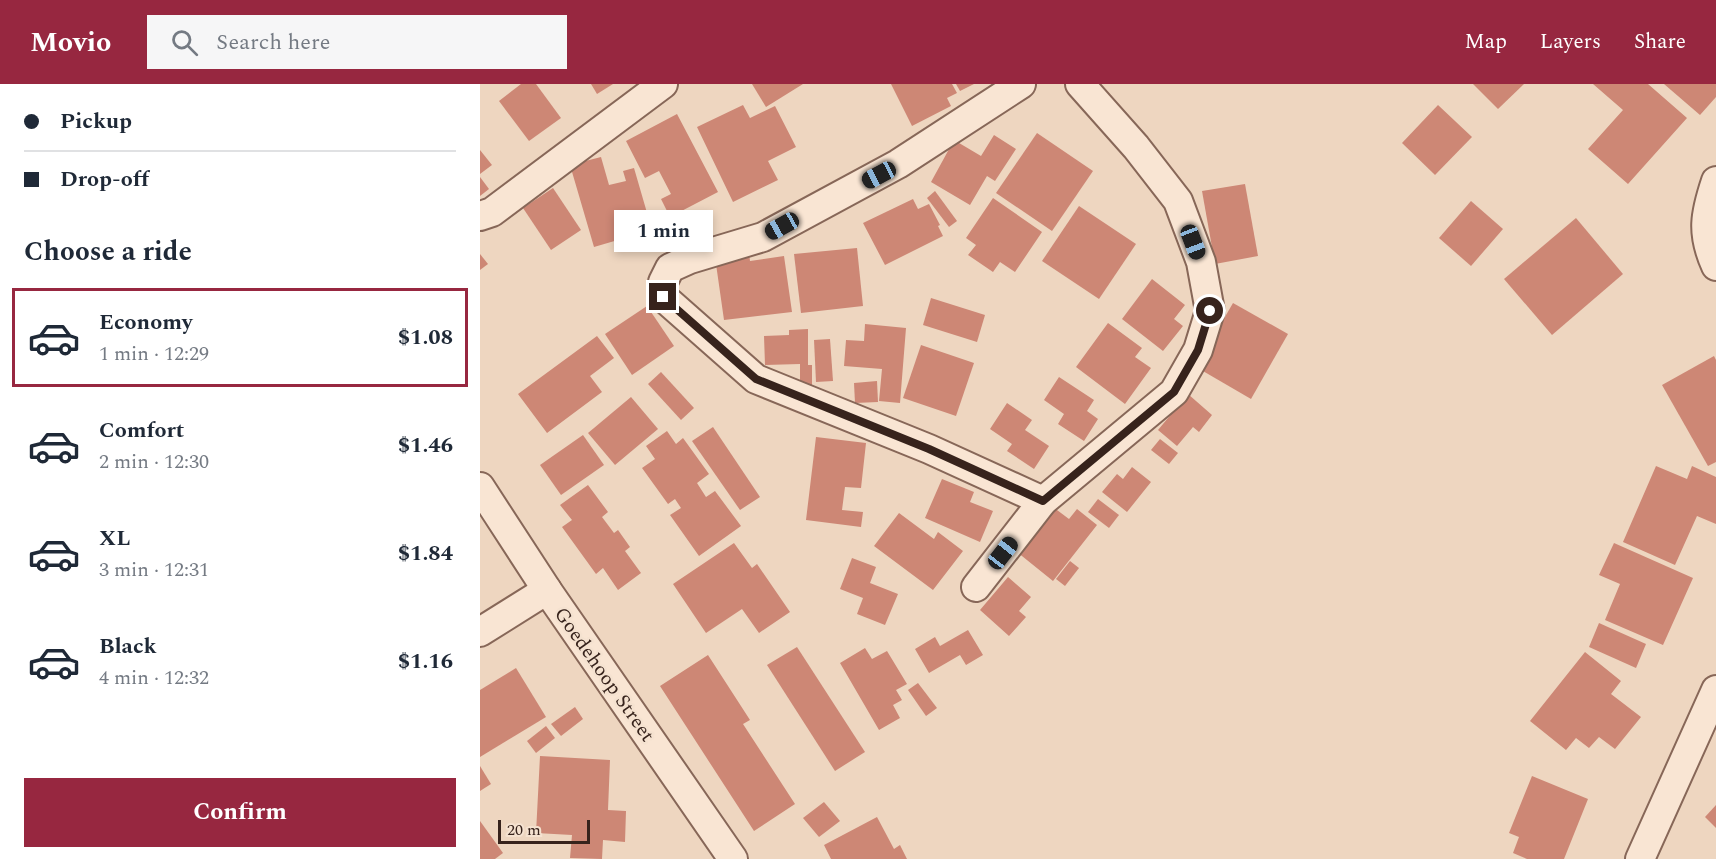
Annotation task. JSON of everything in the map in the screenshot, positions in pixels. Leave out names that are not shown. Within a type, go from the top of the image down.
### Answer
[{"type":"street","points":[[480,216],[492,212],[663,84]]},
{"type":"street","points":[[1021,84],[898,164],[763,237],[690,259],[670,268],[663,282],[663,297],[756,379],[929,449],[1043,501]]},
{"type":"street","points":[[976,587],[1043,501],[1174,392],[1198,350],[1210,311],[1201,262],[1178,201],[1136,147],[1080,84]]},
{"type":"street","points":[[1716,181],[1705,215],[1708,248],[1716,266]]},
{"type":"street","name":"Goedehoop Street","points":[[480,487],[547,590],[733,859]]},
{"type":"street","points":[[480,632],[547,590]]},
{"type":"street","points":[[1640,859],[1716,690]]},
{"type":"building","points":[[521,84],[536,84],[561,118],[529,141],[499,101]]},
{"type":"building","points":[[591,84],[613,84],[597,94]]},
{"type":"building","points":[[752,84],[803,84],[766,107]]},
{"type":"building","points":[[891,84],[952,84],[957,93],[947,98],[951,106],[912,126]]},
{"type":"building","points":[[956,84],[974,84],[960,91]]},
{"type":"building","points":[[1473,84],[1524,84],[1498,109]]},
{"type":"building","points":[[1593,84],[1648,84],[1687,118],[1628,184],[1588,149],[1623,110]]},
{"type":"building","points":[[1664,84],[1716,84],[1716,97],[1700,115]]},
{"type":"building","points":[[743,105],[750,118],[775,106],[796,147],[768,161],[778,180],[733,202],[697,127]]},
{"type":"building","points":[[1438,105],[1472,137],[1435,175],[1402,143]]},
{"type":"building","points":[[677,114],[718,192],[670,217],[661,199],[671,194],[659,171],[645,178],[626,141]]},
{"type":"building","points":[[1037,133],[1093,171],[1052,231],[996,193]]},
{"type":"building","points":[[994,135],[1016,149],[995,181],[987,176],[970,205],[931,182],[954,140],[981,156]]},
{"type":"building","points":[[480,150],[492,165],[480,174]]},
{"type":"building","points":[[601,157],[609,185],[626,181],[623,171],[634,168],[652,230],[594,247],[570,165]]},
{"type":"building","points":[[480,177],[489,189],[480,196]]},
{"type":"building","points":[[1245,184],[1258,256],[1215,264],[1202,191]]},
{"type":"building","points":[[553,188],[581,230],[551,250],[523,208]]},
{"type":"building","points":[[935,191],[957,221],[949,227],[927,198]]},
{"type":"building","points":[[993,198],[1042,232],[1015,272],[1000,262],[993,272],[968,255],[976,245],[966,238]]},
{"type":"building","points":[[913,199],[918,209],[929,204],[943,236],[885,265],[863,223]]},
{"type":"building","points":[[1471,201],[1503,229],[1471,266],[1439,238]]},
{"type":"building","points":[[1079,206],[1136,244],[1099,299],[1042,261]]},
{"type":"building","points":[[1576,218],[1623,274],[1552,335],[1504,279]]},
{"type":"building","points":[[857,248],[863,306],[801,313],[794,254]]},
{"type":"building","points":[[749,253],[750,261],[784,256],[792,312],[724,320],[715,257]]},
{"type":"building","points":[[480,254],[488,264],[480,270]]},
{"type":"building","points":[[1152,279],[1185,305],[1174,319],[1183,326],[1163,351],[1122,319]]},
{"type":"building","points":[[931,298],[985,315],[977,342],[923,325]]},
{"type":"building","points":[[1233,303],[1288,334],[1251,399],[1196,367]]},
{"type":"building","points":[[647,306],[674,346],[632,375],[605,334]]},
{"type":"building","points":[[1108,323],[1142,348],[1135,357],[1151,368],[1125,404],[1076,367]]},
{"type":"building","points":[[865,324],[906,328],[900,403],[879,401],[882,369],[844,366],[846,340],[864,341]]},
{"type":"building","points":[[808,329],[808,365],[812,365],[812,388],[800,388],[800,364],[765,365],[764,336],[789,335],[789,330]]},
{"type":"building","points":[[597,336],[614,358],[590,376],[602,392],[547,433],[518,394]]},
{"type":"building","points":[[830,339],[833,381],[816,382],[814,340]]},
{"type":"building","points":[[921,345],[974,363],[956,416],[903,398]]},
{"type":"building","points":[[1714,356],[1716,360],[1716,462],[1708,466],[1662,385]]},
{"type":"building","points":[[661,372],[694,408],[681,420],[648,384]]},
{"type":"building","points":[[1059,377],[1094,400],[1087,411],[1098,419],[1084,441],[1058,424],[1064,414],[1044,400]]},
{"type":"building","points":[[877,381],[878,402],[855,403],[854,383]]},
{"type":"building","points":[[1188,394],[1212,415],[1199,432],[1193,427],[1177,446],[1158,430]]},
{"type":"building","points":[[631,397],[658,429],[615,465],[588,433]]},
{"type":"building","points":[[1007,403],[1032,420],[1025,430],[1049,446],[1034,469],[1007,451],[1012,444],[990,429]]},
{"type":"building","points":[[713,427],[760,497],[740,510],[692,441]]},
{"type":"building","points":[[667,431],[676,444],[683,438],[709,474],[697,483],[706,497],[715,491],[741,526],[699,556],[670,515],[681,508],[675,499],[668,504],[642,468],[655,459],[646,446]]},
{"type":"building","points":[[583,435],[604,465],[561,495],[540,465]]},
{"type":"building","points":[[816,437],[866,443],[861,488],[845,487],[842,510],[863,512],[861,527],[806,520]]},
{"type":"building","points":[[1160,439],[1178,453],[1169,464],[1151,450]]},
{"type":"building","points":[[1656,466],[1687,479],[1692,466],[1716,477],[1716,524],[1697,516],[1675,565],[1623,542]]},
{"type":"building","points":[[1132,467],[1151,482],[1127,512],[1102,492],[1117,474],[1123,479]]},
{"type":"building","points":[[942,479],[974,492],[970,502],[993,511],[980,542],[925,518]]},
{"type":"building","points":[[588,485],[608,512],[602,517],[614,533],[618,530],[630,547],[625,551],[641,573],[618,590],[603,568],[596,574],[562,527],[572,520],[560,505]]},
{"type":"building","points":[[1098,499],[1119,515],[1109,528],[1088,512]]},
{"type":"building","points":[[1053,507],[1069,519],[1077,509],[1097,525],[1053,581],[1017,552]]},
{"type":"building","points":[[899,513],[934,539],[938,532],[963,551],[933,590],[874,546]]},
{"type":"building","points":[[734,543],[752,568],[757,564],[790,612],[759,633],[742,609],[706,633],[673,584]]},
{"type":"building","points":[[1614,543],[1693,578],[1663,645],[1605,620],[1620,584],[1599,575]]},
{"type":"building","points":[[852,558],[876,567],[870,583],[898,594],[885,625],[857,614],[863,598],[840,589]]},
{"type":"building","points":[[1070,561],[1079,568],[1065,586],[1056,579]]},
{"type":"building","points":[[1008,577],[1031,597],[1019,611],[1026,617],[1009,636],[980,610]]},
{"type":"building","points":[[1599,623],[1646,644],[1636,668],[1589,647]]},
{"type":"building","points":[[968,630],[983,655],[966,665],[960,655],[929,673],[915,649],[935,637],[940,646]]},
{"type":"building","points":[[797,647],[865,752],[835,771],[767,665]]},
{"type":"building","points":[[865,648],[872,659],[887,651],[907,684],[896,690],[902,700],[893,705],[900,718],[879,730],[840,663]]},
{"type":"building","points":[[1585,652],[1621,681],[1611,694],[1641,717],[1615,749],[1599,737],[1589,748],[1576,738],[1566,750],[1530,721]]},
{"type":"building","points":[[708,655],[750,720],[743,724],[795,804],[754,831],[660,686]]},
{"type":"building","points":[[516,668],[546,717],[480,757],[480,690]]},
{"type":"building","points":[[918,683],[937,708],[926,716],[908,690]]},
{"type":"building","points":[[575,707],[583,719],[561,736],[551,724]]},
{"type":"building","points":[[546,726],[555,738],[536,753],[527,741]]},
{"type":"building","points":[[540,756],[610,760],[608,810],[626,811],[625,842],[603,840],[602,859],[570,858],[572,835],[536,833]]},
{"type":"building","points":[[480,766],[491,784],[480,791]]},
{"type":"building","points":[[1532,776],[1588,799],[1564,859],[1527,859],[1513,853],[1519,837],[1509,833]]},
{"type":"building","points":[[824,802],[840,821],[819,837],[803,818]]},
{"type":"building","points":[[1716,805],[1716,828],[1705,817]]},
{"type":"building","points":[[877,817],[894,849],[900,845],[907,859],[831,859],[824,845]]},
{"type":"building","points":[[480,821],[503,853],[495,859],[480,859]]},
{"type":"route","points":[[663,297],[756,379],[929,449],[1043,501],[1174,392],[1198,350],[1210,311]]}]
